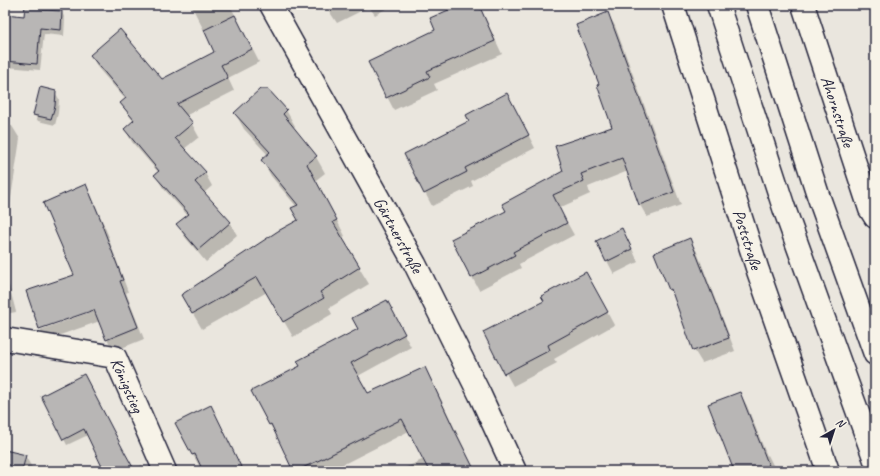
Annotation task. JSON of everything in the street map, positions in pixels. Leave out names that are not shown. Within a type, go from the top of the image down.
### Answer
[{"type":"main road","name":"Gärtnerstraße","points":[[271,5],[415,264],[480,395],[515,471]]},
{"type":"main road","name":"Poststraße","points":[[673,5],[758,271],[828,471]]},
{"type":"main road","points":[[718,5],[784,208],[875,460]]},
{"type":"main road","points":[[757,5],[818,196],[875,354]]},
{"type":"main road","name":"Ahornstraße","points":[[803,5],[870,209],[875,217]]},
{"type":"main road","name":"Königstieg","points":[[5,339],[115,357],[165,471]]},
{"type":"building","points":[[25,5],[44,5],[43,10],[62,11],[61,30],[40,28],[37,64],[5,61],[5,14],[24,16]]},
{"type":"building","points":[[460,5],[479,5],[495,41],[427,71],[430,77],[386,98],[368,62],[435,30],[430,18]]},
{"type":"building","points":[[608,12],[674,192],[639,205],[622,158],[581,174],[584,181],[553,195],[567,223],[513,252],[515,255],[471,278],[451,239],[506,211],[502,204],[563,171],[555,146],[612,127],[597,85],[599,84],[576,25]]},
{"type":"building","points":[[235,15],[252,49],[221,65],[228,78],[177,104],[193,123],[175,138],[206,172],[195,182],[231,222],[198,250],[176,224],[189,214],[154,175],[159,171],[124,129],[134,120],[120,103],[126,98],[90,55],[120,29],[162,79],[214,52],[204,30]]},
{"type":"building","points":[[40,87],[56,91],[55,106],[51,119],[33,115]]},
{"type":"building","points":[[260,89],[268,89],[287,110],[283,114],[317,156],[307,164],[337,220],[333,222],[360,267],[320,292],[324,298],[283,322],[257,277],[192,314],[181,295],[278,231],[298,220],[291,208],[298,205],[261,160],[270,152],[234,113]]},
{"type":"building","points":[[507,93],[529,135],[465,168],[467,172],[424,194],[404,154],[469,121],[466,115]]},
{"type":"building","points":[[86,184],[123,280],[120,281],[138,327],[106,340],[94,310],[39,329],[26,291],[74,275],[43,203]]},
{"type":"building","points":[[622,228],[632,249],[606,262],[596,241]]},
{"type":"building","points":[[690,238],[729,338],[693,351],[671,289],[669,290],[654,253]]},
{"type":"building","points":[[586,272],[608,312],[548,345],[550,350],[504,374],[483,332],[544,301],[541,296]]},
{"type":"building","points":[[387,300],[405,334],[351,363],[368,393],[425,367],[475,471],[429,471],[402,419],[324,458],[293,471],[271,424],[269,425],[251,391],[300,366],[297,361],[358,329],[352,318]]},
{"type":"building","points":[[84,374],[135,471],[104,471],[84,429],[63,440],[41,396]]},
{"type":"building","points":[[740,392],[771,471],[734,471],[708,404]]},
{"type":"building","points":[[211,405],[243,471],[203,471],[195,454],[192,455],[175,423]]},
{"type":"building","points":[[5,450],[26,455],[22,471],[5,471]]}]
